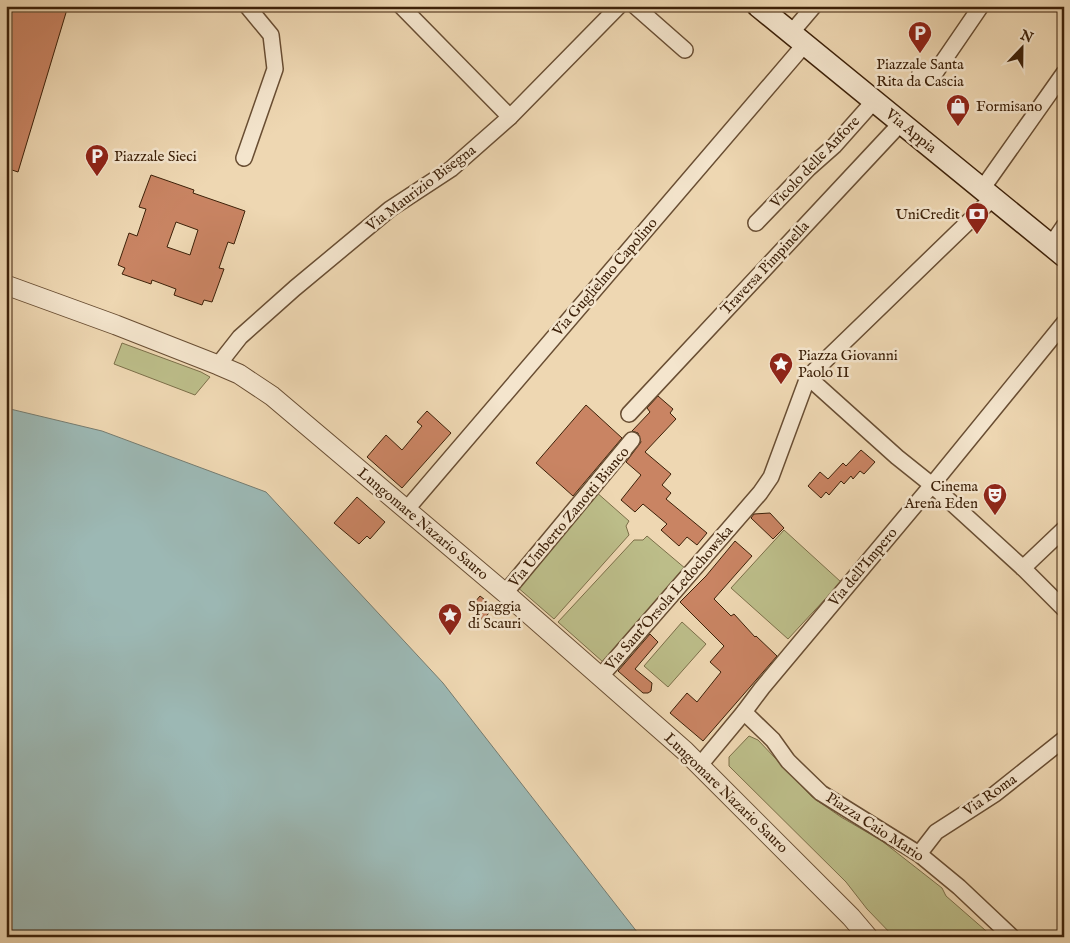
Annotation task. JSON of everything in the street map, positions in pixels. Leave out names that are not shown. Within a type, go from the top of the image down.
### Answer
[{"type":"main road","name":"Via Appia","points":[[758,6],[1057,251]]},
{"type":"street","points":[[244,158],[275,69],[271,35],[247,6]]},
{"type":"street","points":[[401,6],[510,117]]},
{"type":"street","name":"Via Maurizio Bisegna","points":[[218,365],[240,337],[295,288],[390,209],[450,169],[510,117],[619,6]]},
{"type":"street","points":[[635,6],[685,50]]},
{"type":"street","name":"Via Guglielmo Capolino","points":[[406,510],[798,39],[814,6]]},
{"type":"street","points":[[920,72],[931,80],[981,6]]},
{"type":"street","points":[[1064,73],[987,194],[808,377],[896,458],[932,485],[1023,568],[1064,609]]},
{"type":"street","name":"Vicolo delle Anfore","points":[[756,223],[808,169],[834,146],[874,101]]},
{"type":"street","name":"Traversa Pimpinella","points":[[629,414],[901,123]]},
{"type":"street","points":[[1057,251],[1064,226]]},
{"type":"street","name":"Lungomare Nazario Sauro","points":[[6,285],[218,365],[239,374],[272,396],[505,593],[700,765],[851,917],[868,937]]},
{"type":"street","name":"Via dell'Impero","points":[[700,765],[1064,324]]},
{"type":"street","name":"Via Sant'Orsola Ledochowska","points":[[601,676],[760,493],[770,477],[808,377]]},
{"type":"street","name":"Via Umberto Zanotti Bianco","points":[[505,593],[632,440]]},
{"type":"street","points":[[1023,568],[1064,529]]},
{"type":"street","name":"Piazza Caio Mario","points":[[744,712],[773,740],[788,761],[821,793],[919,854],[959,887],[1011,937]]},
{"type":"street","name":"Via Roma","points":[[919,854],[936,832],[995,794],[1064,739]]},
{"type":"green space","points":[[122,343],[210,377],[195,395],[114,364]]},
{"type":"green space","points":[[595,491],[629,521],[626,526],[629,535],[554,619],[516,586]]},
{"type":"green space","points":[[784,530],[841,582],[788,639],[731,588]]},
{"type":"green space","points":[[647,536],[686,569],[603,662],[558,622],[634,540],[643,540]]},
{"type":"green space","points":[[682,622],[706,644],[668,687],[644,666]]},
{"type":"green space","points":[[749,736],[758,740],[812,797],[882,841],[942,888],[946,896],[993,937],[894,937],[867,909],[846,882],[729,766],[729,757]]},
{"type":"water","points":[[6,408],[102,431],[266,492],[443,683],[641,937],[6,937]]},
{"type":"building","points":[[6,6],[68,6],[18,172],[6,168]]},
{"type":"building","points":[[151,175],[194,190],[193,193],[245,211],[234,244],[228,242],[219,268],[224,269],[212,302],[204,300],[202,305],[174,295],[176,289],[152,280],[151,284],[122,274],[125,268],[118,265],[129,233],[137,236],[146,209],[139,207]],"holes":[[[176,222],[198,230],[190,255],[167,247]]]},
{"type":"building","points":[[658,396],[673,409],[670,413],[676,419],[645,452],[671,474],[662,485],[671,493],[666,499],[707,533],[697,545],[687,537],[679,546],[661,530],[667,524],[643,504],[635,512],[621,500],[641,475],[626,462],[641,442],[638,433],[632,431],[650,412],[647,408]]},
{"type":"building","points":[[586,405],[622,438],[573,496],[536,463]]},
{"type":"building","points":[[427,411],[451,433],[402,488],[367,457],[386,435],[402,450],[422,426],[417,422]]},
{"type":"building","points":[[861,450],[875,462],[864,474],[860,471],[853,479],[851,476],[844,484],[841,481],[829,495],[826,492],[821,498],[808,486],[820,472],[828,479],[843,463],[846,466]]},
{"type":"building","points":[[357,497],[385,522],[370,539],[367,536],[359,544],[334,523]]},
{"type":"building","points":[[770,513],[784,528],[773,539],[751,518],[754,514]]},
{"type":"building","points":[[735,541],[752,556],[714,599],[731,616],[734,614],[755,637],[777,656],[703,741],[670,713],[687,693],[697,702],[721,672],[710,662],[724,646],[680,602],[706,576]]},
{"type":"building","points":[[480,596],[494,607],[483,620],[469,609]]},
{"type":"building","points":[[650,634],[658,642],[635,669],[652,683],[651,691],[643,693],[618,671]]},
{"type":"place","name":"Piazzale Santa Rita da Cascia","points":[[920,54]]},
{"type":"place","name":"Formisano","points":[[958,127]]},
{"type":"place","name":"Piazzale Sieci","points":[[97,177]]},
{"type":"place","name":"UniCredit","points":[[977,235]]},
{"type":"place","name":"Piazza Giovanni Paolo II","points":[[781,385]]},
{"type":"place","name":"Cinema Arena Eden","points":[[995,516]]},
{"type":"place","name":"Spiaggia di Scauri","points":[[450,636]]}]
